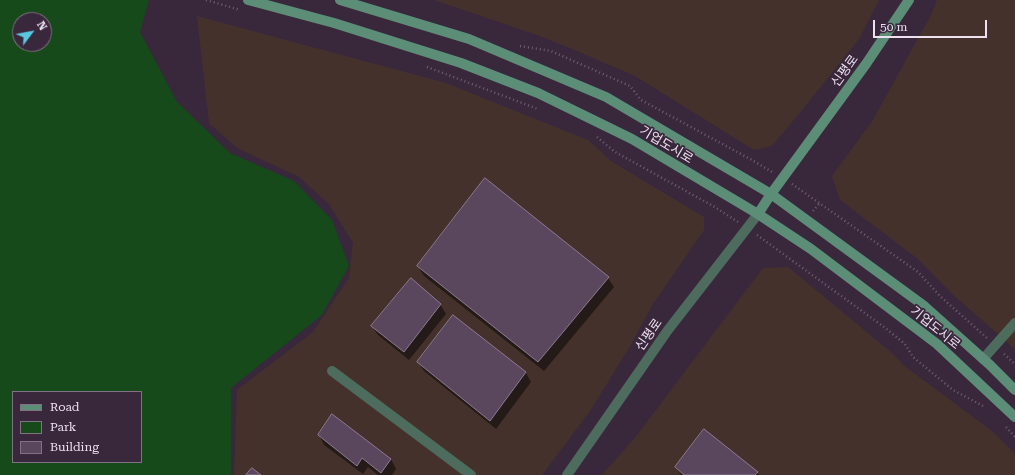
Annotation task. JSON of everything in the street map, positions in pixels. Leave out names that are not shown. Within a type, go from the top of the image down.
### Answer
[{"type":"street","name":"기업도시로","points":[[248,0],[334,22],[461,63],[538,93],[632,139],[758,214],[811,248],[937,344],[1015,417]]},
{"type":"street","name":"기업도시로","points":[[340,0],[469,39],[606,97],[771,194],[923,305],[1015,390]]},
{"type":"street","name":"신평로","points":[[567,475],[668,330],[758,214],[866,64],[909,0]]},
{"type":"street","points":[[983,359],[1015,323]]},
{"type":"street","points":[[332,371],[471,475]]},
{"type":"path","points":[[206,0],[242,10]]},
{"type":"path","points":[[425,66],[545,111]]},
{"type":"path","points":[[594,136],[615,152],[715,207]]},
{"type":"path","points":[[817,202],[918,272],[941,296],[1015,364]]},
{"type":"path","points":[[778,251],[884,327],[904,344],[913,357],[953,390],[987,408]]},
{"type":"path","points":[[1004,425],[1015,437]]},
{"type":"shaded area","points":[[434,0],[879,0],[859,39],[772,146],[754,150],[635,76],[537,35]]},
{"type":"shaded area","points":[[937,0],[1015,0],[1015,349],[950,292],[918,259],[840,200],[832,176],[873,120],[932,13]]},
{"type":"shaded area","points":[[197,16],[446,83],[588,140],[611,161],[704,217],[704,230],[653,304],[629,348],[590,411],[542,475],[234,475],[237,390],[313,332],[349,278],[353,243],[329,204],[299,177],[237,148],[209,123]]},
{"type":"shaded area","points":[[788,267],[893,354],[903,365],[992,431],[1015,454],[1015,475],[602,475],[638,434],[763,268]]},
{"type":"green space","points":[[0,0],[149,0],[140,32],[177,102],[230,153],[294,181],[332,220],[349,266],[322,315],[231,388],[231,475],[0,475]]},
{"type":"building","points":[[485,178],[609,277],[538,362],[417,266]]},
{"type":"building","points":[[411,278],[441,304],[404,352],[371,326]]},
{"type":"building","points":[[453,315],[526,372],[490,421],[417,362]]},
{"type":"building","points":[[332,414],[391,459],[381,473],[362,458],[357,466],[318,435]]},
{"type":"building","points":[[704,429],[758,472],[755,475],[684,475],[675,467]]},
{"type":"building","points":[[252,468],[261,475],[246,475]]}]
